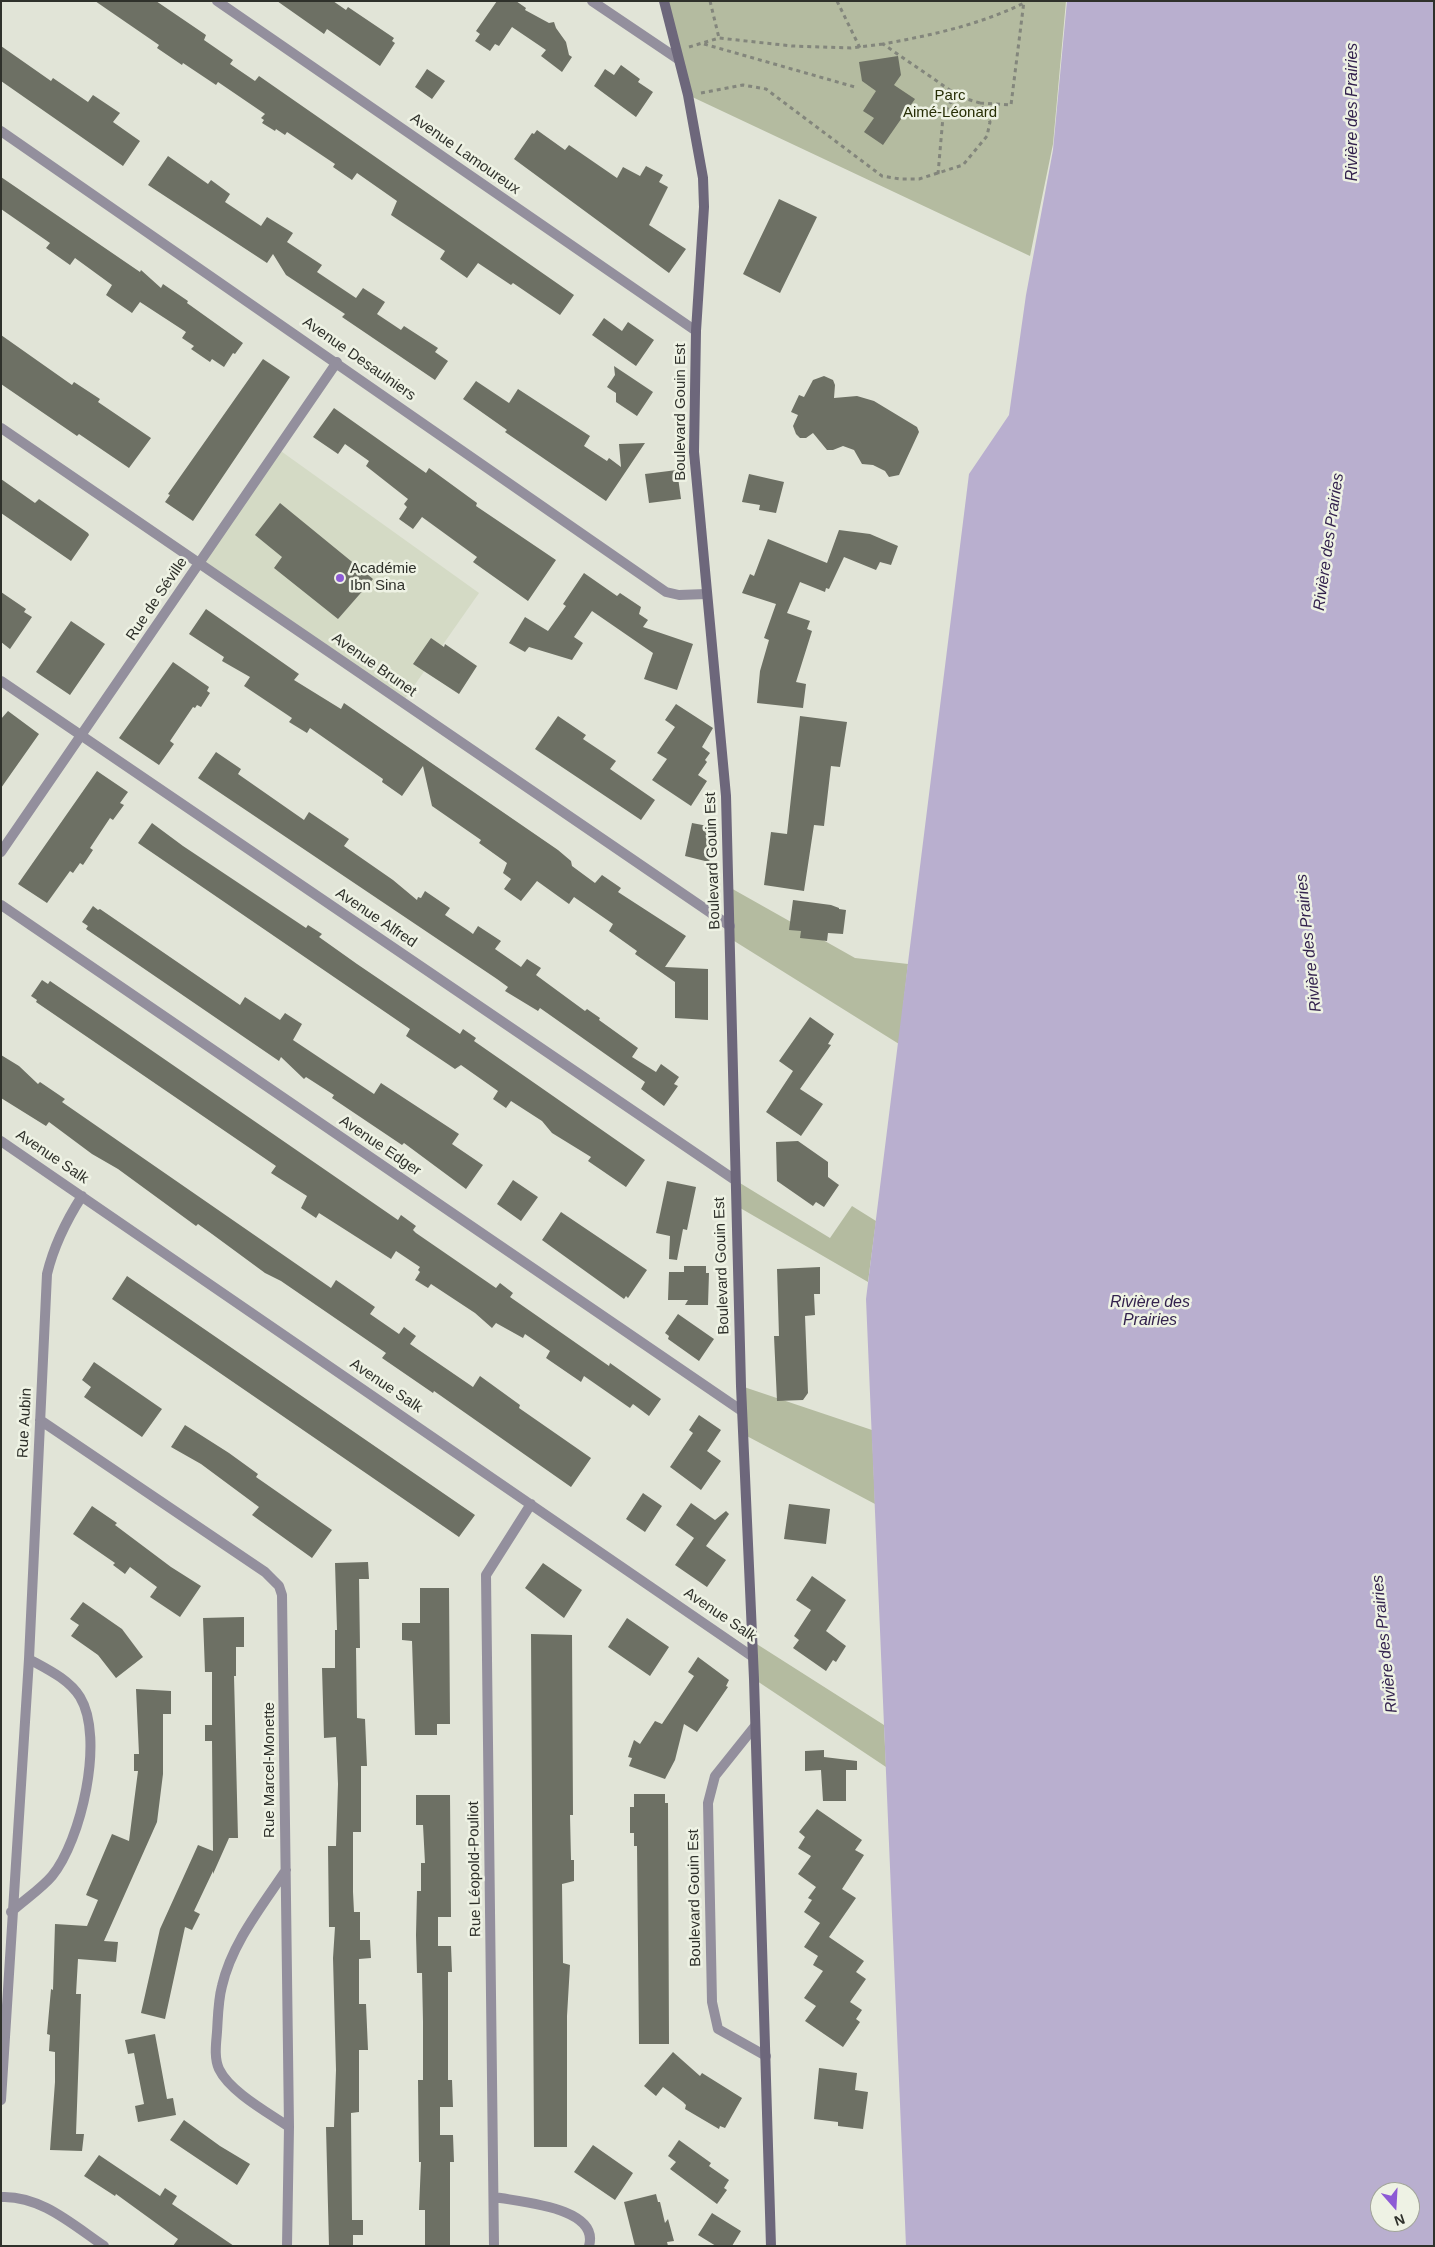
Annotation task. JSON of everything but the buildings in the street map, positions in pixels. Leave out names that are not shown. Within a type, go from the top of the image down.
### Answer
[{"type":"street","name":"Avenue Lamoureux","points":[[217,1],[696,331]]},
{"type":"street","points":[[592,1],[677,55]]},
{"type":"street","name":"Boulevard Gouin Est","points":[[664,1],[688,95],[703,178],[704,207],[696,331],[694,452],[726,796],[734,1180],[753,1656],[771,2246]]},
{"type":"street","name":"Avenue Desaulniers","points":[[1,130],[666,592],[679,595],[706,594]]},
{"type":"street","name":"Rue de Séville","points":[[1,852],[337,362]]},
{"type":"street","name":"Avenue Brunet","points":[[1,428],[730,926]]},
{"type":"street","name":"Avenue Alfred","points":[[1,681],[734,1180]]},
{"type":"street","name":"Avenue Edger","points":[[1,905],[742,1411]]},
{"type":"street","name":"Avenue Salk","points":[[1,1141],[753,1656]]},
{"type":"street","name":"Rue Aubin","points":[[1,2100],[11,1912],[28,1659],[47,1274],[51,1255],[62,1229],[82,1196]]},
{"type":"street","name":"Rue Marcel-Monette","points":[[40,1420],[265,1572],[279,1586],[283,1606],[289,2127],[287,2246]]},
{"type":"street","name":"Rue Léopold-Pouliot","points":[[494,2246],[495,2197],[486,1575],[531,1504]]},
{"type":"street","points":[[11,1912],[52,1876],[73,1836],[81,1816],[89,1777],[89,1740],[84,1703],[79,1695],[62,1679],[28,1659]]},
{"type":"street","name":"Boulevard Gouin Est","points":[[755,1726],[715,1776],[708,1803],[712,2002],[718,2029],[766,2056]]},
{"type":"street","points":[[286,1870],[251,1923],[229,1964],[222,1986],[216,2049],[220,2070],[225,2078],[238,2091],[289,2127]]},
{"type":"street","points":[[1,2197],[12,2196],[34,2202],[104,2246]]},
{"type":"street","points":[[495,2197],[571,2212],[584,2222],[591,2239],[589,2246]]},
{"type":"path","points":[[710,1],[719,38]]},
{"type":"path","points":[[837,1],[860,48]]},
{"type":"path","points":[[677,55],[719,38],[792,46],[860,48],[957,29],[1024,2],[1011,105],[980,103],[960,97],[883,44]]},
{"type":"path","points":[[703,43],[855,87]]},
{"type":"path","points":[[688,95],[744,84],[761,88],[780,99],[882,176],[919,180],[963,165],[987,136],[990,122],[980,103]]},
{"type":"path","points":[[938,174],[943,117],[950,103],[960,97]]},
{"type":"shaded area","name":"Académie Ibn Sina","points":[[278,449],[479,593],[402,703],[199,563]]},
{"type":"green space","name":"Parc Aimé-Léonard","points":[[664,1],[1066,1],[1053,144],[1030,256],[688,95]]},
{"type":"green space","points":[[729,887],[855,958],[908,964],[899,1044],[731,939]]},
{"type":"green space","points":[[735,1180],[830,1238],[852,1206],[876,1221],[868,1282],[735,1205]]},
{"type":"green space","points":[[741,1386],[872,1430],[875,1504],[743,1434]]},
{"type":"green space","points":[[752,1641],[884,1725],[886,1767],[754,1679]]},
{"type":"water","name":"Rivière des Prairies","points":[[1067,1],[1434,1],[1434,2246],[906,2246],[866,1299],[969,474],[1009,415],[1026,295],[1053,150]]},
{"type":"place","name":"Académie Ibn Sina","points":[[340,578]]}]
